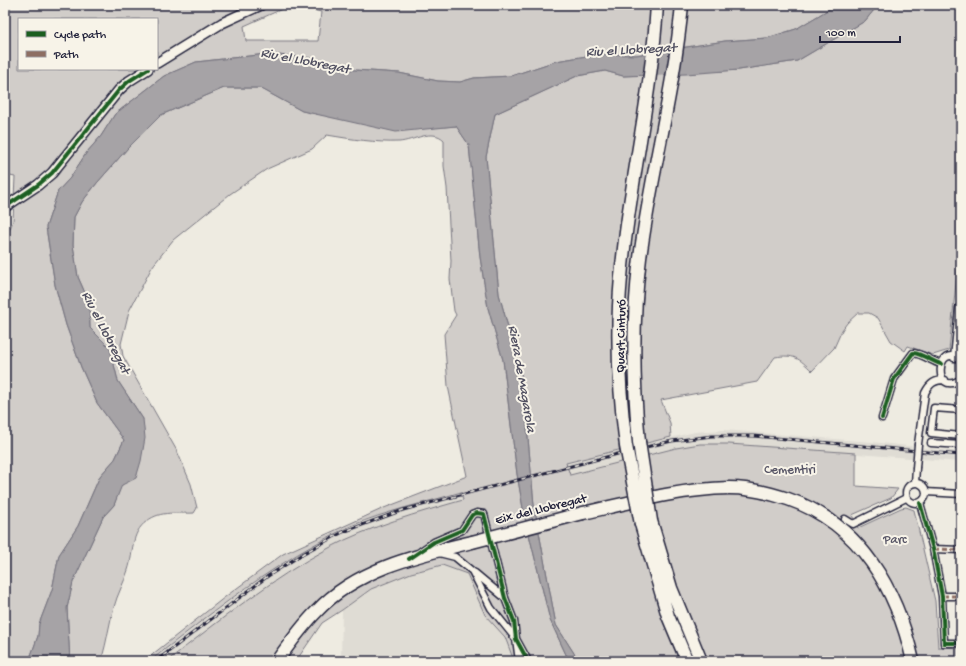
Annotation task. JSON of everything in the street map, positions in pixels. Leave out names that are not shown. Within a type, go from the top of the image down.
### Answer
[{"type":"highway","name":"Quart Cinturó","points":[[657,5],[653,57],[629,214],[621,280],[618,329],[621,400],[626,446],[668,616],[688,661]]},
{"type":"highway","name":"Quart Cinturó","points":[[682,5],[671,91],[640,258],[636,305],[635,397],[646,523],[701,661]]},
{"type":"highway","name":"Eix del Llobregat","points":[[277,661],[317,610],[340,592],[363,577],[409,559],[433,547],[456,549],[472,542],[583,513],[670,493],[737,489],[774,494],[808,506],[846,532],[862,548],[884,579],[899,612],[913,661]]},
{"type":"highway","name":"Eix del Llobregat","points":[[707,490],[748,494],[790,504],[823,520],[841,534],[867,561],[885,592],[898,623],[908,661]]},
{"type":"street","points":[[158,62],[222,23],[261,5]]},
{"type":"street","points":[[5,207],[38,185],[52,173],[70,153],[120,90],[129,81],[146,70]]},
{"type":"street","points":[[954,358],[959,335],[959,308],[961,308]]},
{"type":"street","points":[[882,418],[894,379],[913,353],[921,354],[931,361],[941,364]]},
{"type":"street","points":[[945,380],[940,371],[941,364],[946,359],[954,358],[961,361]]},
{"type":"street","points":[[915,483],[918,444],[925,393],[928,386],[936,380],[953,382],[961,379]]},
{"type":"street","points":[[961,410],[934,408],[931,433],[961,436]]},
{"type":"street","points":[[931,442],[961,445]]},
{"type":"street","points":[[915,483],[923,486],[926,492],[924,500],[920,503],[912,503],[906,498],[905,494],[908,487],[915,483]]},
{"type":"street","points":[[926,492],[961,494]]},
{"type":"street","points":[[845,519],[853,524],[906,498]]},
{"type":"street","points":[[920,503],[933,549],[942,596],[944,644],[961,643]]},
{"type":"street","points":[[433,547],[462,530],[472,515],[477,513],[484,514],[505,598],[510,609],[519,661]]},
{"type":"street","points":[[456,549],[472,571],[490,608],[516,639],[528,661]]},
{"type":"street","points":[[933,549],[961,550]]},
{"type":"street","points":[[472,571],[505,598]]},
{"type":"street","points":[[942,596],[961,596]]},
{"type":"shaded area","points":[[724,430],[871,442],[961,452],[961,462],[729,444],[700,444],[676,448],[569,475],[566,463],[695,432]]},
{"type":"shaded area","points":[[461,492],[463,500],[419,513],[363,533],[330,548],[296,568],[227,616],[167,661],[150,661],[214,611],[271,570],[313,545],[352,526],[385,514]]},
{"type":"shaded area","points":[[442,565],[467,574],[485,614],[505,637],[514,661],[341,661],[342,610],[371,589],[411,573]]},
{"type":"green space","points":[[5,5],[291,5],[244,26],[246,41],[318,41],[321,12],[294,5],[836,5],[796,29],[767,38],[725,41],[636,55],[599,54],[556,61],[511,76],[474,78],[460,82],[438,81],[399,73],[340,69],[309,58],[267,54],[196,62],[164,76],[115,114],[101,136],[87,152],[70,178],[58,191],[46,227],[55,285],[66,325],[81,367],[97,403],[124,440],[115,459],[100,476],[78,526],[59,555],[52,590],[39,624],[38,636],[29,661],[5,661],[5,241],[13,221],[15,177],[5,175]]},
{"type":"green space","points":[[878,5],[961,5],[961,265],[958,264],[949,350],[933,355],[908,346],[905,351],[891,341],[878,318],[869,313],[858,313],[842,330],[834,348],[812,371],[796,358],[787,356],[775,357],[757,382],[661,400],[670,423],[671,437],[566,463],[570,475],[676,448],[700,444],[729,444],[856,453],[856,486],[898,489],[891,498],[852,515],[858,528],[901,508],[906,507],[914,510],[935,601],[938,647],[961,648],[961,661],[579,661],[556,625],[534,505],[523,382],[499,294],[486,157],[495,114],[577,76],[605,71],[623,76],[739,70],[797,61],[865,21]]},
{"type":"green space","points":[[224,88],[260,88],[302,111],[343,119],[429,128],[456,126],[469,145],[480,257],[488,308],[503,360],[517,474],[524,514],[550,620],[569,661],[514,661],[505,637],[485,615],[467,574],[442,565],[411,573],[371,589],[322,623],[296,661],[167,661],[246,601],[308,560],[361,533],[412,515],[463,500],[461,492],[364,521],[351,526],[297,554],[222,605],[150,661],[144,661],[225,597],[283,554],[384,508],[467,476],[448,386],[444,334],[456,315],[454,311],[450,279],[451,261],[447,188],[444,166],[444,140],[434,135],[428,135],[399,142],[381,142],[327,135],[312,149],[267,169],[230,194],[173,240],[152,267],[129,311],[121,344],[123,356],[177,451],[191,484],[197,508],[194,513],[169,513],[158,515],[147,521],[142,526],[135,537],[130,564],[112,613],[102,658],[107,661],[70,661],[67,608],[73,582],[103,517],[114,505],[143,419],[118,381],[110,348],[90,328],[89,302],[78,277],[73,245],[74,217],[82,202],[97,183],[127,149],[161,115]]},
{"type":"water","points":[[836,5],[878,5],[865,21],[797,61],[739,70],[686,74],[623,76],[605,71],[577,76],[495,114],[486,157],[499,294],[523,382],[534,505],[556,625],[579,661],[569,661],[550,620],[524,514],[517,474],[503,360],[488,308],[480,257],[469,145],[456,126],[396,132],[302,111],[260,88],[224,88],[161,115],[127,149],[97,183],[82,202],[74,217],[73,245],[78,277],[89,302],[90,328],[110,348],[118,381],[143,419],[145,438],[136,478],[122,485],[114,505],[103,517],[73,582],[67,608],[70,661],[29,661],[38,636],[39,624],[52,590],[59,555],[78,526],[100,476],[115,459],[124,440],[97,403],[81,367],[66,325],[55,285],[46,227],[58,191],[70,178],[87,152],[101,136],[115,114],[164,76],[196,62],[267,54],[309,58],[340,69],[399,73],[438,81],[460,82],[474,78],[511,76],[556,61],[599,54],[636,55],[725,41],[767,38],[796,29]]},
{"type":"railway","points":[[156,661],[268,576],[304,553],[343,532],[403,510],[633,450],[672,441],[712,436],[754,436],[961,455]]},
{"type":"marked path","points":[[957,334],[961,335]]},
{"type":"marked path","points":[[933,549],[961,550]]},
{"type":"marked path","points":[[942,596],[961,596]]},
{"type":"cycle path","points":[[5,207],[38,185],[52,173],[119,90],[129,81],[146,70]]},
{"type":"cycle path","points":[[882,418],[894,379],[913,353],[941,364]]},
{"type":"cycle path","points":[[920,503],[933,549],[942,596],[944,643],[961,643]]},
{"type":"cycle path","points":[[409,559],[434,542],[462,530],[472,515],[477,513],[484,514],[505,598],[514,621],[516,639],[528,661]]},
{"type":"water label","name":"Riu el Llobregat","points":[[631,51]]},
{"type":"water label","name":"Riu el Llobregat","points":[[305,62]]},
{"type":"water label","name":"Riu el Llobregat","points":[[105,333]]},
{"type":"water label","name":"Riera de Magarola","points":[[521,379]]},
{"type":"park label","name":"Cementiri","points":[[790,470]]},
{"type":"park label","name":"Parc","points":[[895,540]]}]
